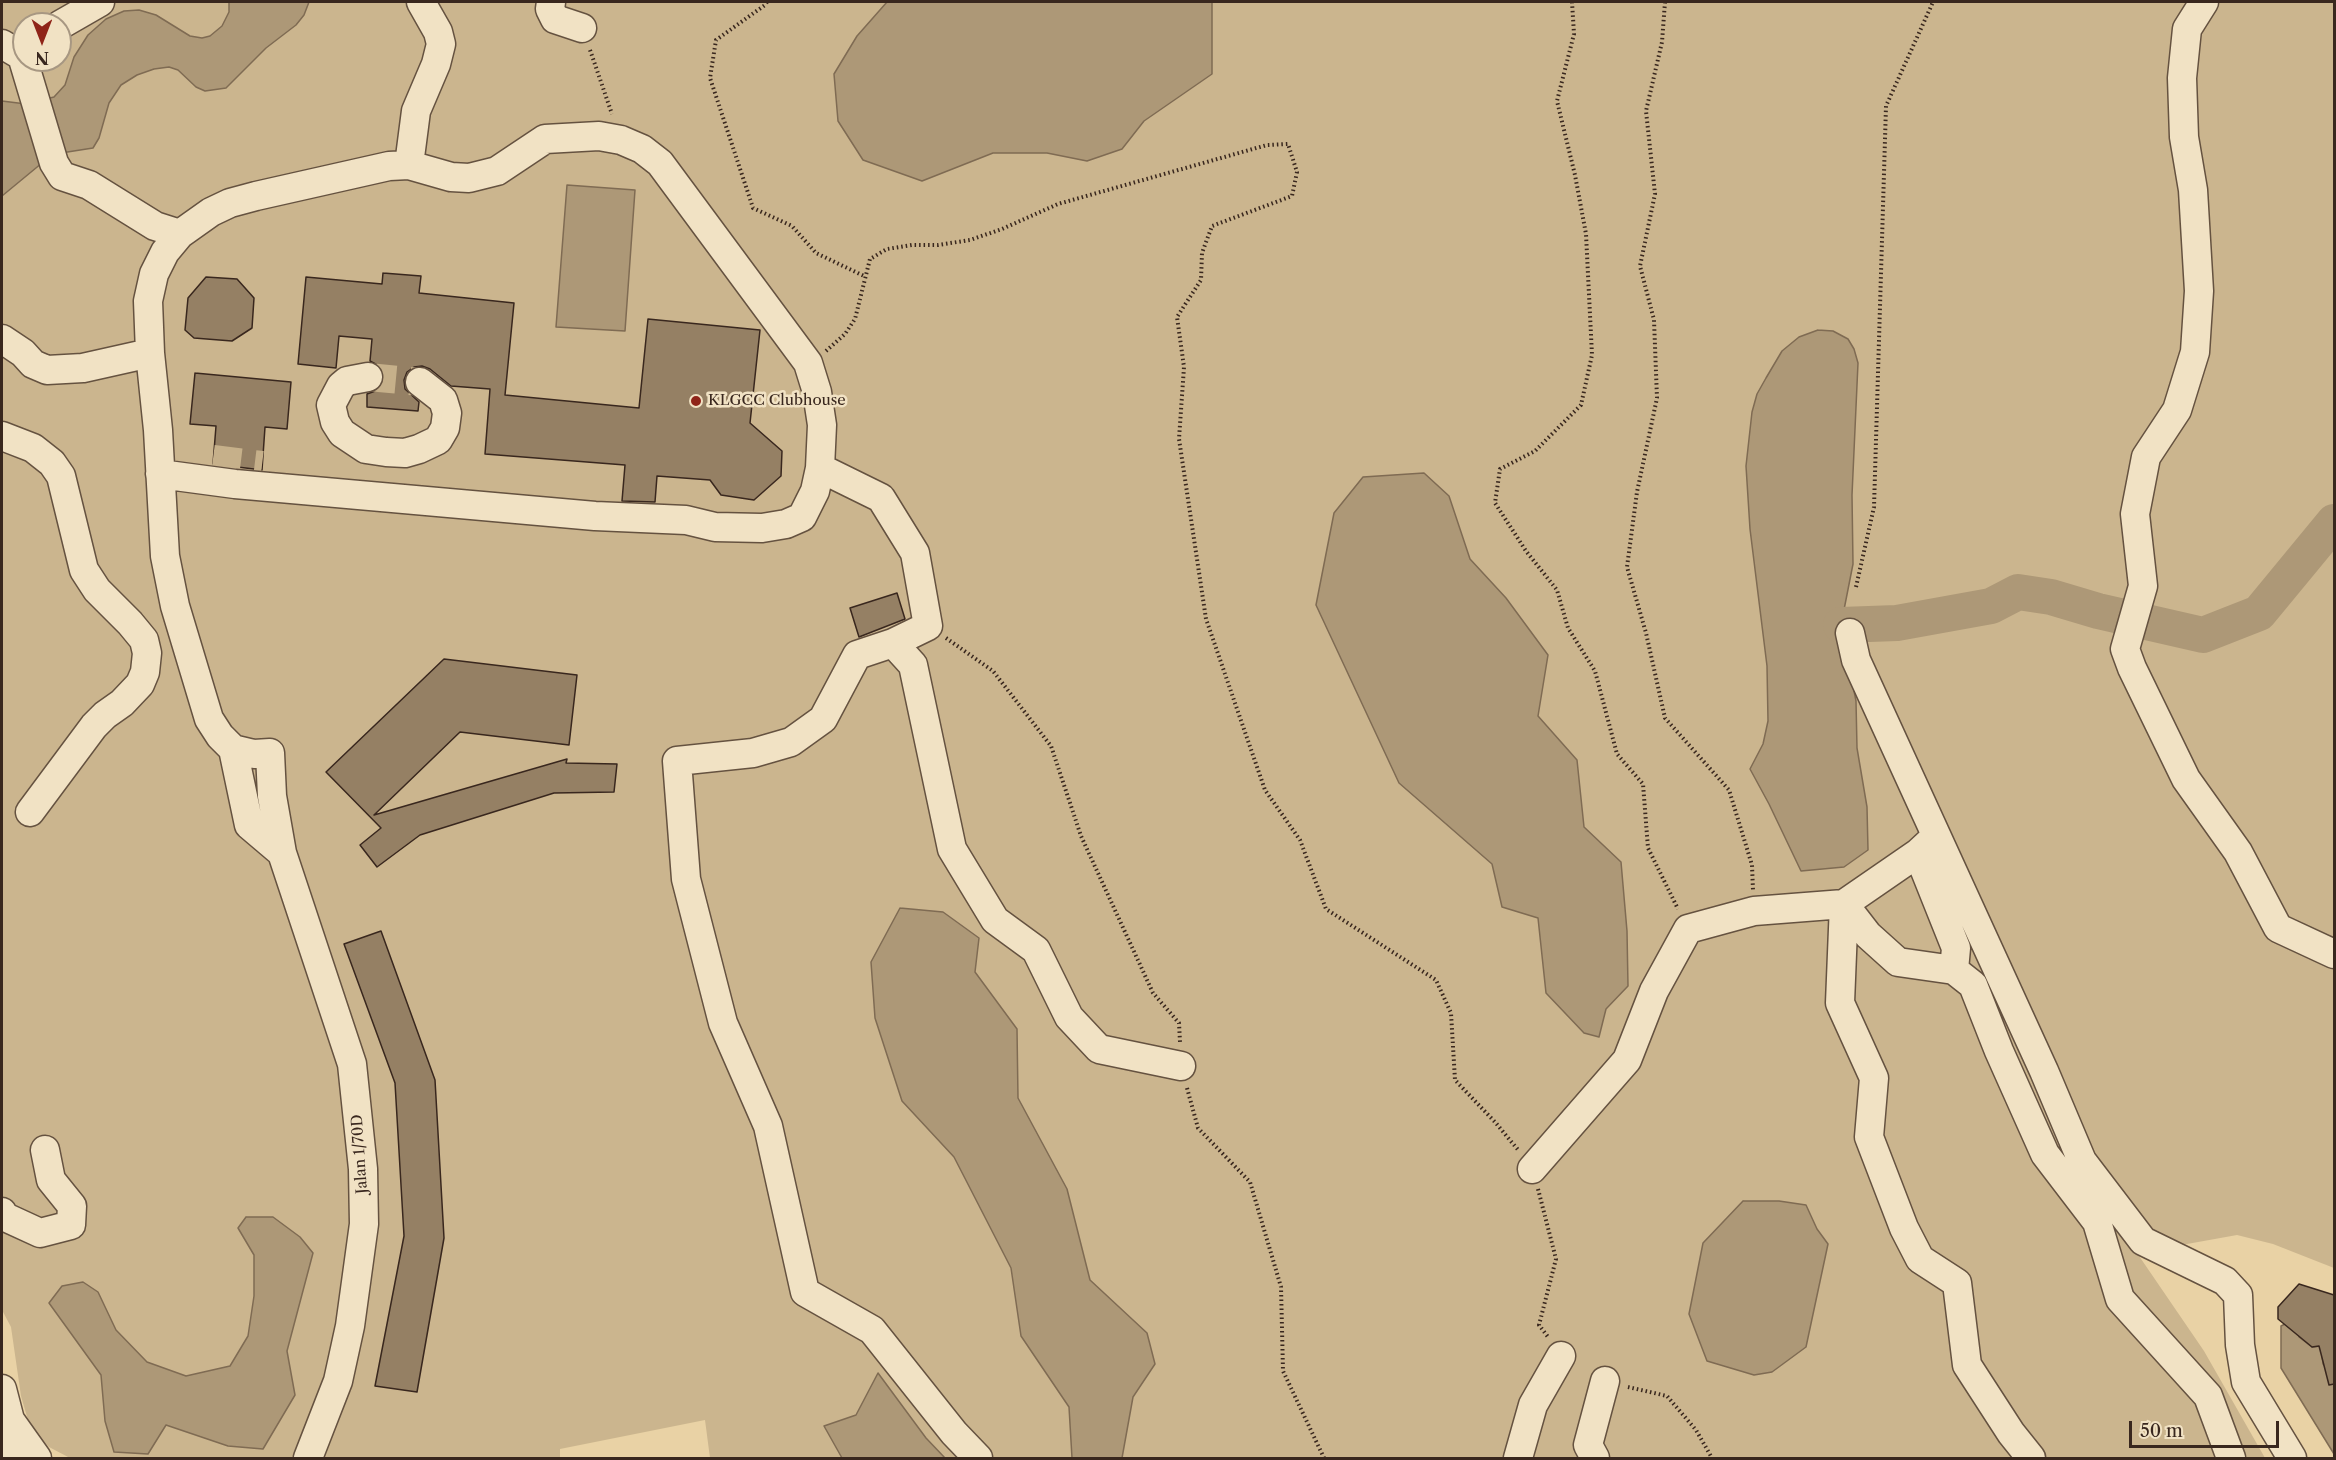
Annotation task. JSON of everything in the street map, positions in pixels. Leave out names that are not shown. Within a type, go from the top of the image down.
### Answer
[{"type":"street","points":[[72,19],[100,2]]},
{"type":"street","points":[[410,165],[416,111],[436,64],[441,44],[438,32],[421,2]]},
{"type":"street","points":[[551,2],[550,9],[555,19],[582,28]]},
{"type":"street","points":[[2204,2],[2187,29],[2182,78],[2184,137],[2193,190],[2199,291],[2195,352],[2177,410],[2146,457],[2135,514],[2143,586],[2125,649],[2186,779],[2238,852],[2278,928],[2334,954]]},
{"type":"street","points":[[25,72],[33,90],[54,163],[62,176],[89,185],[155,226],[180,234]]},
{"type":"street","points":[[160,474],[280,488],[595,516],[686,520],[715,527],[762,528],[786,524],[802,517],[815,491],[820,468],[822,425],[817,392],[808,363],[660,164],[642,149],[621,140],[599,136],[545,139],[497,171],[469,178],[451,177],[410,165],[389,166],[230,203],[211,212],[180,234],[165,252],[154,274],[148,301],[165,556],[175,606],[208,719],[233,749],[249,825],[282,853]]},
{"type":"street","points":[[2,339],[23,353],[33,364],[47,370],[83,368],[150,353]]},
{"type":"street","points":[[368,377],[347,381],[341,386],[331,405],[334,422],[342,434],[366,449],[386,452],[405,453],[419,449],[438,440],[445,428],[447,412],[443,400],[420,382]]},
{"type":"street","points":[[2,436],[33,448],[57,470],[61,476],[84,570],[97,590],[144,640],[147,653],[145,672],[140,684],[122,704],[94,726],[30,812]]},
{"type":"street","points":[[380,497],[386,452]]},
{"type":"street","points":[[191,478],[213,459]]},
{"type":"street","points":[[262,465],[280,488]]},
{"type":"street","points":[[820,468],[881,498],[915,553],[928,626],[893,643],[857,655],[823,719],[790,742],[753,753],[677,761],[686,879],[723,1023],[768,1126],[805,1292],[872,1330],[954,1433],[978,1458]]},
{"type":"street","points":[[1850,633],[1856,660],[1927,844],[1956,948],[1954,970]]},
{"type":"street","points":[[893,643],[913,664],[952,849],[995,920],[1036,950],[1069,1017],[1099,1049],[1181,1066]]},
{"type":"street","name":"Jalan 1/70D","points":[[233,749],[254,754],[270,753],[272,796],[282,853],[352,1064],[363,1169],[364,1224],[350,1326],[338,1381],[308,1458]]},
{"type":"street","points":[[1532,1169],[1627,1060],[1654,991],[1688,929],[1754,911],[1844,904],[1927,844]]},
{"type":"street","points":[[1927,844],[2044,1071],[2082,1161],[2143,1241],[2226,1281],[2238,1295],[2240,1345],[2246,1382],[2292,1458]]},
{"type":"street","points":[[1844,904],[1868,935],[1898,962],[1954,970],[1973,985],[1999,1051],[2045,1154],[2097,1222],[2120,1299],[2208,1396],[2232,1458]]},
{"type":"street","points":[[1844,904],[1840,1003],[1874,1078],[1869,1137],[1904,1228],[1920,1259],[1957,1283],[1967,1365],[2011,1433],[2031,1458]]},
{"type":"street","points":[[2,1212],[3,1216],[40,1233],[71,1225],[72,1206],[51,1180],[45,1150]]},
{"type":"street","points":[[1518,1458],[1533,1406],[1561,1356]]},
{"type":"street","points":[[1595,1458],[1588,1445],[1605,1381]]},
{"type":"street","points":[[2,1389],[10,1420],[37,1458]]},
{"type":"street","points":[[2,1444],[6,1458]]},
{"type":"path","points":[[767,2],[716,40],[710,78],[753,208],[792,226],[816,253],[864,276]]},
{"type":"path","points":[[1572,2],[1574,34],[1557,101],[1575,175],[1586,234],[1592,355],[1581,405],[1535,451],[1500,469],[1496,503],[1526,550],[1557,590],[1568,628],[1595,671],[1617,754],[1643,784],[1648,848],[1688,929]]},
{"type":"path","points":[[1665,2],[1662,42],[1646,111],[1655,194],[1640,266],[1654,320],[1657,398],[1637,492],[1628,567],[1665,718],[1729,790],[1752,865],[1754,911]]},
{"type":"path","points":[[1856,587],[1874,507],[1886,106],[1933,2]]},
{"type":"path","points":[[582,28],[621,140]]},
{"type":"path","points":[[808,363],[845,334],[855,319],[870,259],[887,249],[970,240],[1002,229],[1058,204],[1267,146],[1288,144],[1297,172],[1292,196],[1212,226],[1202,253],[1201,280],[1177,317],[1184,367],[1179,439],[1206,619],[1265,790],[1300,840],[1326,909],[1436,980],[1451,1013],[1455,1080],[1496,1122],[1532,1169],[1556,1259],[1539,1325],[1561,1356]]},
{"type":"path","points":[[928,626],[993,671],[1051,746],[1081,837],[1153,993],[1179,1023],[1181,1066],[1198,1128],[1250,1182],[1281,1287],[1282,1371],[1324,1458]]},
{"type":"path","points":[[1605,1381],[1667,1396],[1696,1430],[1712,1458]]},
{"type":"shaded area","points":[[2,2],[2334,2],[2334,1268],[2273,1244],[2237,1235],[2137,1253],[2204,1351],[2265,1458],[710,1458],[705,1420],[560,1449],[560,1458],[70,1458],[49,1447],[36,1435],[28,1420],[21,1396],[11,1327],[2,1310]]},
{"type":"shaded area","points":[[229,2],[309,2],[304,15],[296,25],[266,48],[226,88],[205,91],[196,87],[178,70],[169,67],[137,75],[121,85],[109,103],[99,138],[93,148],[61,153],[42,163],[2,196],[2,101],[26,104],[54,97],[65,85],[69,72],[72,72],[74,57],[88,35],[106,19],[124,11],[139,10],[156,15],[190,36],[202,38],[210,36],[222,26],[229,12]]},
{"type":"shaded area","points":[[887,2],[1212,2],[1212,74],[1144,121],[1122,149],[1087,161],[1047,153],[993,153],[922,181],[863,160],[838,121],[834,74],[857,36]]},
{"type":"shaded area","points":[[567,185],[635,190],[625,331],[556,327]]},
{"type":"shaded area","points":[[1818,330],[1833,331],[1848,339],[1858,363],[1852,495],[1853,564],[1841,625],[1856,701],[1857,748],[1867,807],[1868,850],[1844,867],[1801,871],[1750,769],[1763,744],[1768,721],[1767,666],[1750,529],[1746,466],[1752,412],[1757,394],[1782,351],[1799,337]]},
{"type":"shaded area","points":[[1424,473],[1449,496],[1470,559],[1506,598],[1548,655],[1538,716],[1577,760],[1584,827],[1621,862],[1627,931],[1628,986],[1606,1009],[1599,1037],[1584,1033],[1546,993],[1538,918],[1502,907],[1492,864],[1399,783],[1316,605],[1334,513],[1363,477]]},
{"type":"shaded area","points":[[900,908],[943,912],[979,938],[975,972],[1017,1029],[1018,1098],[1067,1189],[1090,1280],[1147,1333],[1155,1364],[1133,1397],[1122,1458],[1072,1458],[1069,1407],[1021,1336],[1011,1268],[954,1157],[902,1101],[875,1018],[871,962]]},
{"type":"shaded area","points":[[1743,1201],[1779,1201],[1806,1205],[1817,1229],[1828,1244],[1806,1347],[1772,1372],[1754,1375],[1707,1361],[1689,1314],[1703,1243]]},
{"type":"shaded area","points":[[246,1217],[273,1217],[300,1237],[313,1253],[287,1351],[295,1395],[263,1449],[228,1446],[166,1425],[148,1454],[114,1452],[105,1421],[101,1375],[49,1303],[62,1286],[83,1282],[98,1292],[116,1330],[147,1362],[186,1376],[230,1366],[248,1336],[254,1296],[254,1255],[238,1228]]},
{"type":"shaded area","points":[[2293,1320],[2299,1325],[2299,1337],[2312,1347],[2321,1346],[2323,1364],[2334,1377],[2334,1454],[2281,1368],[2281,1326]]},
{"type":"shaded area","points":[[878,1373],[926,1438],[945,1458],[842,1458],[824,1426],[856,1415]]},
{"type":"building","name":"KLGCC Clubhouse","points":[[383,273],[421,276],[419,293],[514,303],[505,395],[639,408],[648,319],[760,330],[750,423],[782,451],[781,476],[754,500],[721,495],[710,480],[657,476],[655,502],[622,501],[625,465],[485,454],[490,389],[451,386],[430,369],[422,366],[414,367],[407,372],[404,380],[405,389],[419,402],[418,411],[367,407],[367,394],[378,390],[384,382],[381,367],[370,361],[372,339],[339,336],[336,368],[298,364],[306,277],[382,284]]},
{"type":"building","points":[[206,277],[237,279],[254,298],[252,328],[232,341],[194,338],[185,330],[188,298]]},
{"type":"building","points":[[195,373],[291,382],[287,429],[265,427],[262,470],[213,464],[216,426],[190,424]]},
{"type":"building","points":[[897,593],[905,619],[859,637],[850,608]]},
{"type":"building","points":[[444,659],[577,675],[569,745],[460,732],[374,815],[567,759],[566,763],[617,764],[614,792],[554,793],[420,835],[377,867],[360,845],[381,828],[326,772]]},
{"type":"building","points":[[381,931],[435,1080],[444,1238],[417,1392],[375,1386],[404,1236],[395,1083],[344,944]]},
{"type":"building","points":[[2299,1284],[2334,1295],[2334,1384],[2329,1385],[2319,1346],[2312,1347],[2278,1319],[2278,1307]]},
{"type":"waterway","points":[[1841,625],[1897,623],[1991,606],[2018,592],[2051,597],[2098,611],[2203,635],[2259,613],[2334,522]]},
{"type":"tunnel","points":[[368,377],[420,382]]},
{"type":"tunnel","points":[[213,459],[262,465]]},
{"type":"place","name":"KLGCC Clubhouse","points":[[696,401]]}]
